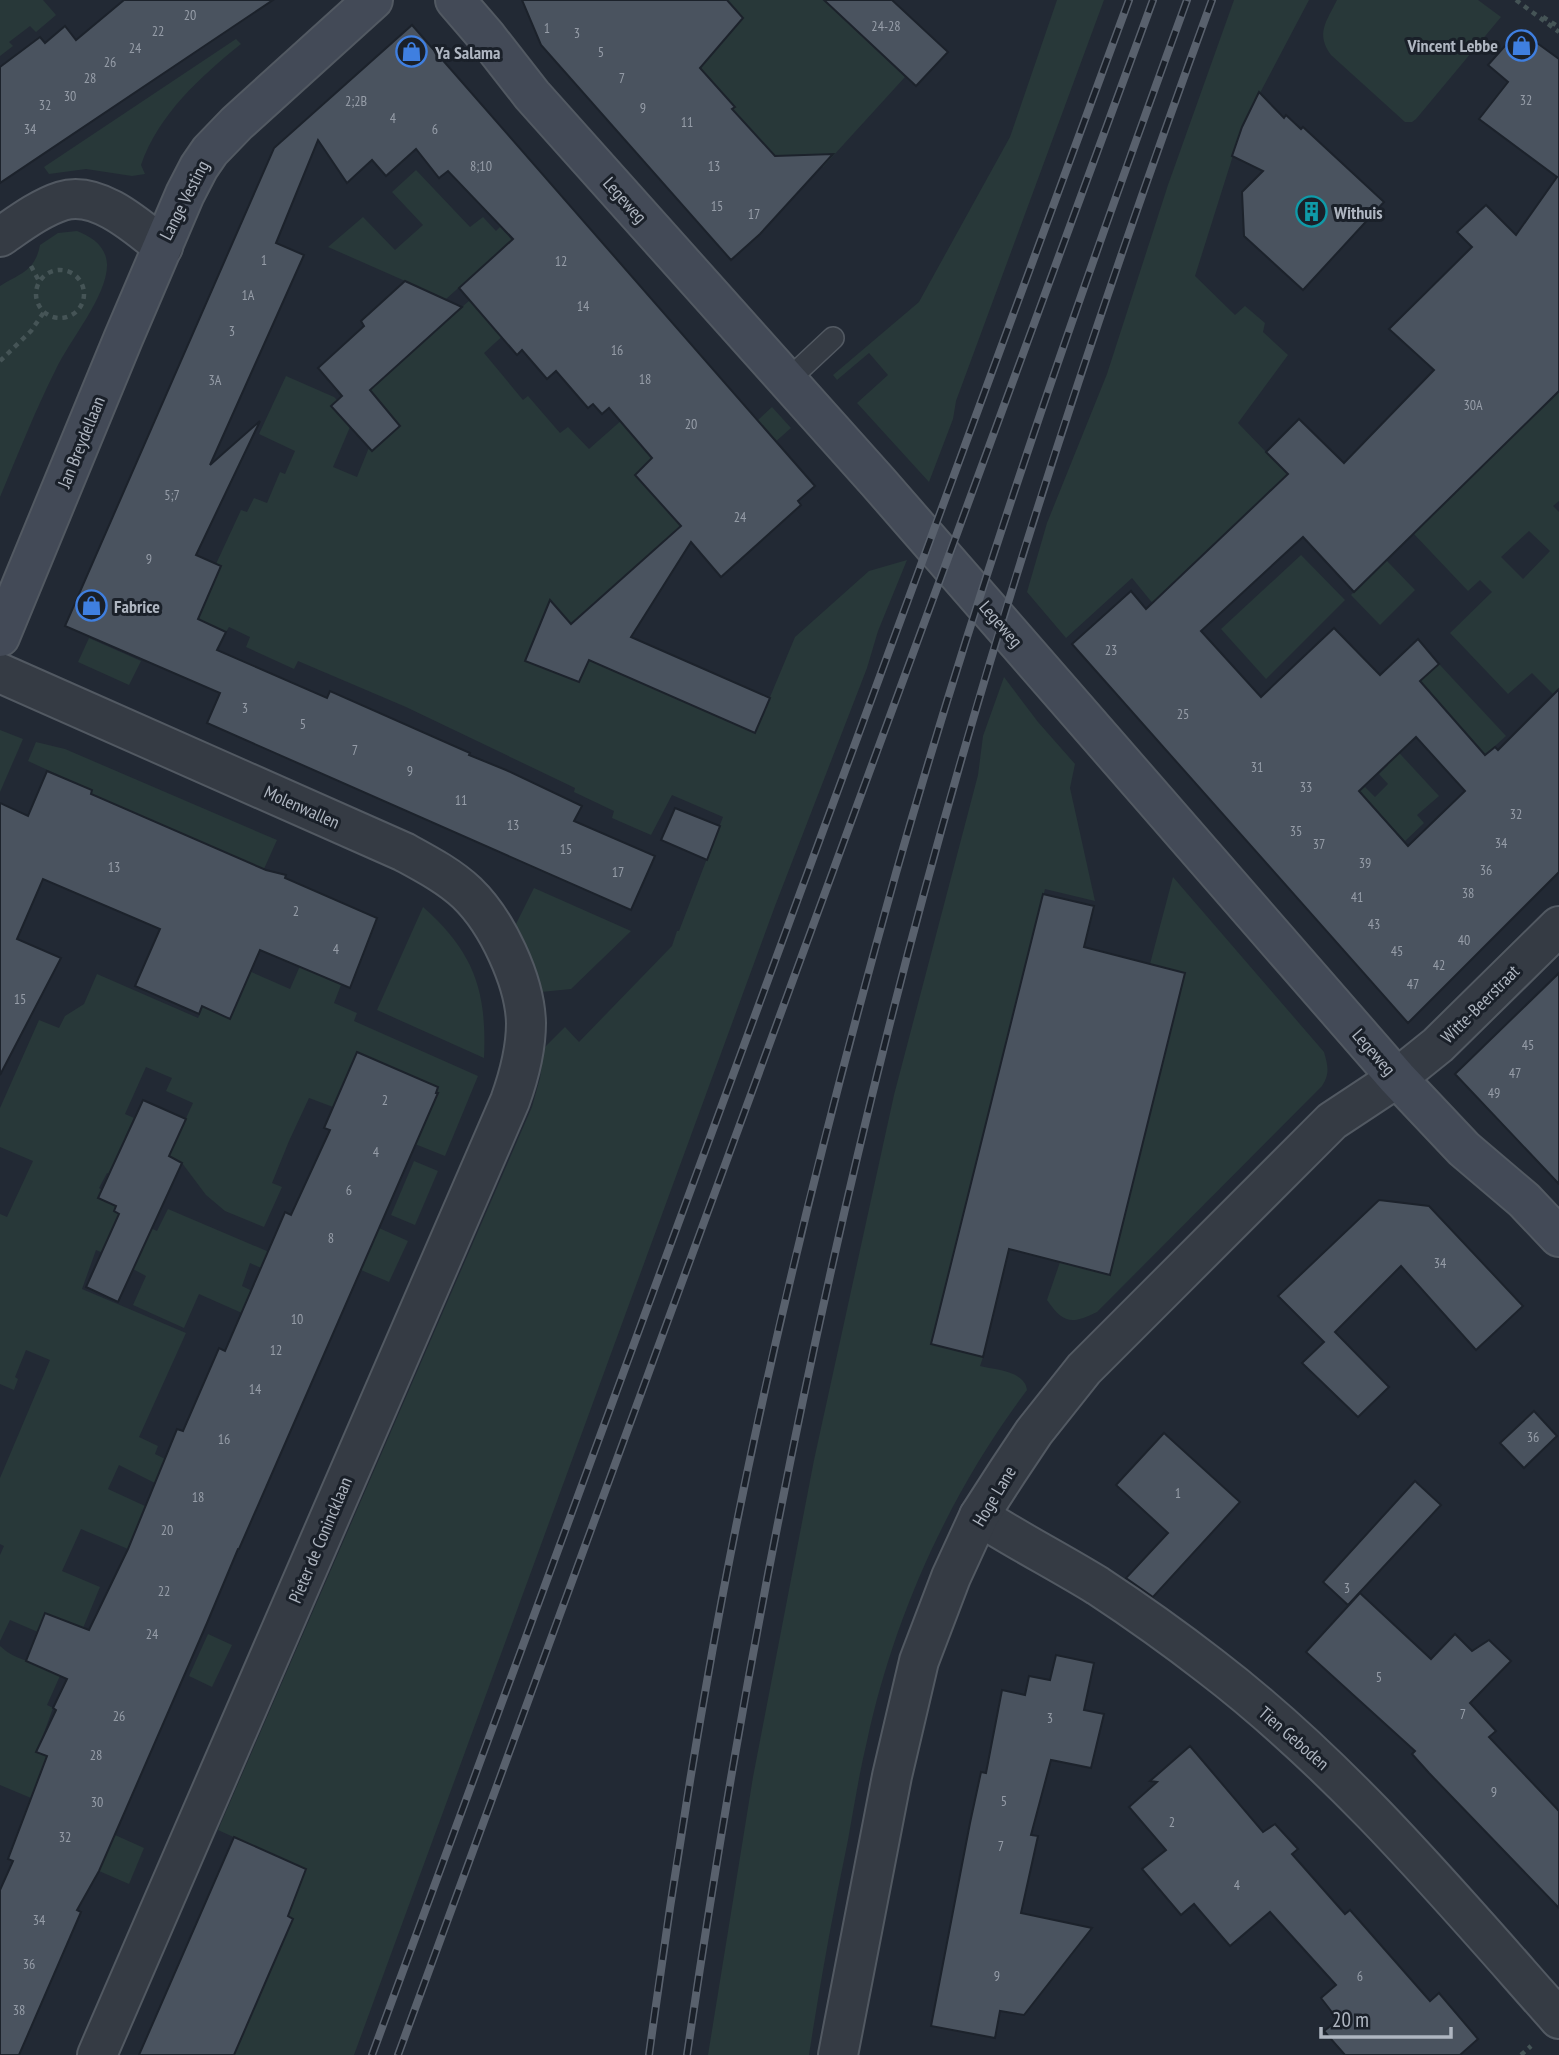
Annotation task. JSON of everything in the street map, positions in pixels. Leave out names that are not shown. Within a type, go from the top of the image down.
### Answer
[{"type":"street","name":"Lange Vesting","points":[[0,237],[51,205],[76,199],[97,204],[130,220],[163,247],[185,194],[210,151],[237,123],[373,0]]},
{"type":"street","name":"Legeweg","points":[[455,0],[532,95],[887,492],[1397,1078],[1464,1149],[1524,1200],[1559,1237]]},
{"type":"street","name":"Jan Breydellaan","points":[[0,637],[163,247]]},
{"type":"street","name":"Molenwallen","points":[[0,673],[404,852],[453,881],[480,907],[504,945],[520,992],[526,1021]]},
{"type":"street","name":"Witte-Beerstraat","points":[[1397,1078],[1438,1045],[1559,926]]},
{"type":"street","name":"Pieter de Conincklaan","points":[[97,2055],[510,1101],[519,1076],[526,1021]]},
{"type":"street","name":"Hoge Lane","points":[[838,2055],[891,1776],[919,1661],[951,1577],[979,1516],[1034,1432],[1084,1369],[1332,1121],[1397,1078]]},
{"type":"street","name":"Tien Geboden","points":[[979,1516],[1097,1586],[1176,1641],[1212,1667],[1310,1750],[1428,1871],[1559,2019]]},
{"type":"lane","points":[[787,381],[833,338]]},
{"type":"path","points":[[1519,2],[1559,27]]},
{"type":"path","points":[[1519,2],[1559,32]]},
{"type":"path","points":[[28,262],[39,281],[36,298],[44,312],[58,318],[72,315],[82,304],[84,289],[75,275],[68,271],[52,271],[39,281]]},
{"type":"path","points":[[0,361],[26,337],[44,312]]},
{"type":"shaded area","points":[[0,0],[43,0],[56,15],[36,32],[30,26],[9,42],[13,46],[0,56]]},
{"type":"shaded area","points":[[727,0],[824,0],[905,77],[823,167],[811,155],[795,155],[781,168],[762,141],[748,127],[737,127],[701,137],[735,106],[700,68],[743,18]]},
{"type":"shaded area","points":[[1057,0],[1104,0],[956,401],[953,419],[929,482],[857,403],[888,375],[869,353],[837,380],[833,375],[919,302],[1010,137]]},
{"type":"shaded area","points":[[1234,0],[1309,0],[1242,127],[1195,276],[1235,315],[1245,306],[1265,323],[1263,332],[1288,355],[1238,423],[1297,484],[1246,514],[1185,571],[1159,611],[1132,578],[1066,638],[1027,592],[1047,523],[1107,374],[1168,185]]},
{"type":"shaded area","points":[[1337,0],[1478,0],[1501,17],[1416,119],[1405,122],[1331,55],[1326,47],[1324,27]]},
{"type":"shaded area","points":[[236,39],[241,44],[196,83],[158,130],[141,165],[145,174],[132,176],[86,169],[49,174],[44,167]]},
{"type":"shaded area","points":[[416,170],[470,227],[483,217],[496,231],[500,227],[512,240],[446,299],[328,247],[363,217],[395,250],[423,225],[392,192]]},
{"type":"shaded area","points":[[77,231],[93,239],[101,247],[106,258],[106,276],[95,303],[48,385],[0,497],[0,286],[31,266],[40,245],[58,233]]},
{"type":"shaded area","points":[[470,300],[520,320],[484,353],[523,400],[528,396],[560,433],[568,427],[589,449],[623,419],[655,456],[635,475],[649,490],[719,428],[758,420],[772,407],[791,428],[549,643],[755,733],[795,637],[869,571],[907,560],[775,906],[354,2055],[214,2055],[241,2039],[293,1919],[286,1915],[306,1870],[218,1830],[532,1107],[544,1048],[565,1027],[579,1042],[672,946],[723,817],[672,795],[651,835],[612,818],[614,811],[574,792],[575,788],[406,707],[298,661],[294,669],[246,647],[250,637],[229,627],[226,632],[185,614],[216,578],[221,566],[216,564],[241,510],[247,512],[254,498],[267,503],[280,472],[285,474],[295,451],[259,434],[286,376],[337,400],[332,406],[350,427],[333,467],[357,477],[372,440],[378,445],[400,426],[388,411],[380,418],[357,377],[438,328]]},
{"type":"shaded area","points":[[1559,391],[1559,501],[1553,506],[1559,512],[1559,700],[1532,673],[1508,694],[1450,633],[1492,592],[1480,580],[1468,591],[1413,533]],"holes":[[[1529,531],[1550,551],[1523,579],[1501,557]]]},
{"type":"shaded area","points":[[1301,555],[1345,600],[1266,679],[1221,629]]},
{"type":"shaded area","points":[[1386,560],[1415,590],[1380,625],[1351,595]]},
{"type":"shaded area","points":[[89,638],[141,661],[129,685],[78,662]]},
{"type":"shaded area","points":[[1439,664],[1506,736],[1485,755],[1420,681]]},
{"type":"shaded area","points":[[1381,674],[1386,681],[1378,730],[1439,796],[1417,815],[1424,823],[1405,841],[1359,792],[1365,787],[1375,797],[1388,784],[1379,774],[1388,765],[1366,740],[1275,779]]},
{"type":"shaded area","points":[[1004,677],[1038,722],[1075,764],[1070,788],[1095,901],[1045,889],[931,1344],[983,1357],[980,1366],[1015,1375],[1025,1384],[1027,1390],[973,1470],[950,1513],[909,1602],[893,1648],[878,1694],[862,1766],[809,2055],[708,2055],[753,1777],[814,1460],[894,1095],[978,775],[983,736]]},
{"type":"shaded area","points":[[0,730],[23,739],[0,792]]},
{"type":"shaded area","points":[[36,742],[65,749],[277,840],[241,920],[233,856],[91,794],[91,790],[28,761]]},
{"type":"shaded area","points":[[1173,877],[1324,1052],[1327,1074],[1322,1086],[1097,1312],[1080,1319],[1068,1320],[1047,1300],[1060,1262],[1109,1275],[1184,973],[1150,964]]},
{"type":"shaded area","points":[[534,888],[631,931],[571,989],[541,992],[527,946],[516,924]]},
{"type":"shaded area","points":[[423,907],[454,940],[474,974],[483,1012],[484,1058],[377,1010]]},
{"type":"shaded area","points":[[303,959],[328,970],[325,978],[341,985],[334,1003],[357,1013],[354,1021],[478,1076],[445,1156],[415,1144],[438,1087],[357,1052],[333,1107],[309,1098],[272,1183],[282,1187],[264,1227],[225,1211],[206,1195],[182,1163],[144,1145],[178,1136],[193,1103],[166,1091],[172,1078],[146,1067],[125,1114],[134,1118],[125,1137],[133,1140],[128,1182],[107,1173],[99,1188],[102,1190],[98,1198],[116,1206],[114,1211],[157,1231],[168,1209],[295,1263],[287,1280],[250,1263],[242,1286],[252,1291],[242,1313],[199,1294],[184,1328],[133,1305],[146,1276],[131,1268],[132,1265],[96,1250],[82,1289],[186,1333],[139,1437],[158,1446],[155,1454],[165,1459],[155,1483],[119,1465],[108,1489],[145,1506],[128,1549],[81,1529],[62,1571],[100,1587],[83,1628],[45,1613],[38,1632],[10,1620],[0,1641],[0,1555],[4,1546],[0,1544],[0,1478],[50,1360],[26,1350],[15,1377],[18,1379],[14,1390],[0,1384],[0,1214],[7,1217],[33,1161],[0,1147],[0,1108],[39,1020],[59,1028],[65,1016],[84,1004],[97,974],[198,1018],[224,960],[290,989]]},
{"type":"shaded area","points":[[414,1161],[438,1171],[415,1225],[391,1215]]},
{"type":"shaded area","points":[[379,1228],[408,1241],[389,1282],[361,1270]]},
{"type":"shaded area","points":[[208,1634],[232,1645],[212,1687],[189,1676]]},
{"type":"shaded area","points":[[0,1646],[22,1659],[63,1669],[47,1705],[53,1708],[37,1752],[49,1757],[31,1798],[0,1785]]},
{"type":"shaded area","points":[[115,1835],[144,1848],[129,1884],[99,1871]]},
{"type":"building","points":[[124,0],[273,0],[0,183],[0,67],[40,37],[45,43],[65,26],[76,40]]},
{"type":"building","points":[[522,0],[727,0],[743,18],[700,68],[735,107],[732,109],[775,156],[833,154],[760,234],[731,260],[541,45]]},
{"type":"building","points":[[824,0],[892,0],[948,52],[916,86]]},
{"type":"building","points":[[412,25],[815,486],[798,501],[801,505],[721,577],[691,542],[631,637],[770,698],[755,733],[589,660],[579,682],[525,661],[550,600],[571,624],[681,526],[635,475],[652,458],[609,408],[602,414],[593,404],[588,408],[556,371],[547,379],[522,350],[517,355],[459,288],[513,239],[448,171],[439,178],[416,149],[386,176],[372,160],[347,183],[318,140],[276,243],[304,255],[210,465],[260,421],[196,555],[221,566],[198,619],[226,632],[217,650],[327,698],[330,691],[582,806],[574,821],[655,856],[631,910],[207,723],[220,693],[65,626],[274,148]]},
{"type":"building","points":[[1519,30],[1559,59],[1559,391],[1354,592],[1303,537],[1201,631],[1261,697],[1334,628],[1380,675],[1418,639],[1439,664],[1420,681],[1485,755],[1495,747],[1498,750],[1559,689],[1559,872],[1408,1023],[1072,644],[1131,591],[1146,609],[1288,474],[1266,452],[1299,419],[1344,463],[1434,370],[1389,329],[1472,247],[1457,232],[1486,205],[1516,235],[1557,177],[1479,119],[1508,82],[1488,65]],"holes":[[[1416,737],[1465,791],[1408,846],[1359,791]]]},
{"type":"building","name":"Withuis","points":[[1259,92],[1284,118],[1286,115],[1301,129],[1303,127],[1384,202],[1303,290],[1244,236],[1242,192],[1263,171],[1232,156]]},
{"type":"building","points":[[405,281],[462,307],[370,390],[400,426],[372,451],[331,406],[342,396],[318,368],[364,326],[361,321]]},
{"type":"building","points":[[47,771],[92,790],[91,794],[266,870],[286,875],[285,878],[377,918],[350,988],[260,950],[230,1019],[202,1006],[199,1014],[135,986],[160,929],[43,879],[17,939],[61,958],[0,1075],[0,803],[28,816]]},
{"type":"building","points":[[675,808],[720,826],[707,860],[661,840]]},
{"type":"building","points":[[1043,894],[1094,906],[1084,947],[1185,973],[1110,1275],[1009,1249],[983,1357],[931,1344]]},
{"type":"building","points":[[1559,973],[1559,1184],[1455,1074]]},
{"type":"building","points":[[357,1052],[438,1087],[438,1093],[99,1871],[77,1910],[81,1912],[19,2055],[0,2055],[0,1890],[13,1861],[8,1859],[47,1756],[36,1752],[67,1679],[26,1661],[45,1613],[89,1630],[128,1549],[177,1429],[183,1431],[219,1348],[225,1351],[285,1212],[291,1215],[330,1130],[324,1128]]},
{"type":"building","points":[[143,1100],[186,1119],[169,1156],[182,1163],[118,1302],[86,1287],[119,1214],[114,1211],[116,1206],[98,1198]]},
{"type":"building","points":[[1379,1200],[1429,1206],[1523,1306],[1476,1350],[1401,1266],[1335,1332],[1389,1387],[1358,1417],[1302,1363],[1324,1342],[1278,1296]]},
{"type":"building","points":[[1534,1411],[1557,1436],[1524,1468],[1500,1443]]},
{"type":"building","points":[[1164,1433],[1240,1502],[1153,1597],[1126,1578],[1168,1533],[1116,1485]]},
{"type":"building","points":[[1415,1481],[1441,1505],[1348,1605],[1323,1582]]},
{"type":"building","points":[[1360,1593],[1431,1659],[1455,1634],[1472,1651],[1489,1640],[1511,1661],[1470,1703],[1496,1731],[1489,1737],[1559,1811],[1559,1908],[1429,1773],[1412,1754],[1415,1751],[1306,1652]]},
{"type":"building","points":[[1056,1655],[1094,1663],[1084,1710],[1104,1714],[1091,1768],[1051,1760],[1031,1835],[1038,1836],[1021,1913],[1092,1928],[1024,2015],[1000,2011],[995,2038],[931,2026],[970,1823],[981,1772],[986,1773],[1002,1690],[1025,1695],[1029,1676],[1050,1680]]},
{"type":"building","points":[[1190,1746],[1263,1832],[1275,1824],[1298,1849],[1292,1854],[1345,1914],[1350,1910],[1430,2001],[1439,1993],[1478,2039],[1460,2055],[1345,2055],[1324,2031],[1338,2020],[1321,1998],[1336,1985],[1270,1912],[1230,1946],[1194,1904],[1181,1915],[1142,1869],[1166,1850],[1129,1807],[1157,1782],[1150,1781]]},
{"type":"building","points":[[234,1837],[306,1869],[288,1916],[293,1919],[234,2055],[139,2055]]},
{"type":"railway","points":[[372,2055],[1129,0]]},
{"type":"railway","points":[[398,2055],[1153,0]]},
{"type":"railway","points":[[649,2055],[686,1804],[730,1555],[772,1358],[843,1066],[928,763],[997,543],[1109,216],[1187,0]]},
{"type":"railway","points":[[687,2055],[727,1799],[774,1544],[826,1291],[886,1039],[956,776],[1035,515],[1121,257],[1212,0]]},
{"type":"place","name":"Vincent Lebbe","points":[[1521,45]]},
{"type":"place","name":"Ya Salama","points":[[412,52]]},
{"type":"place","name":"Withuis","points":[[1311,212]]},
{"type":"place","name":"Fabrice","points":[[91,606]]}]
